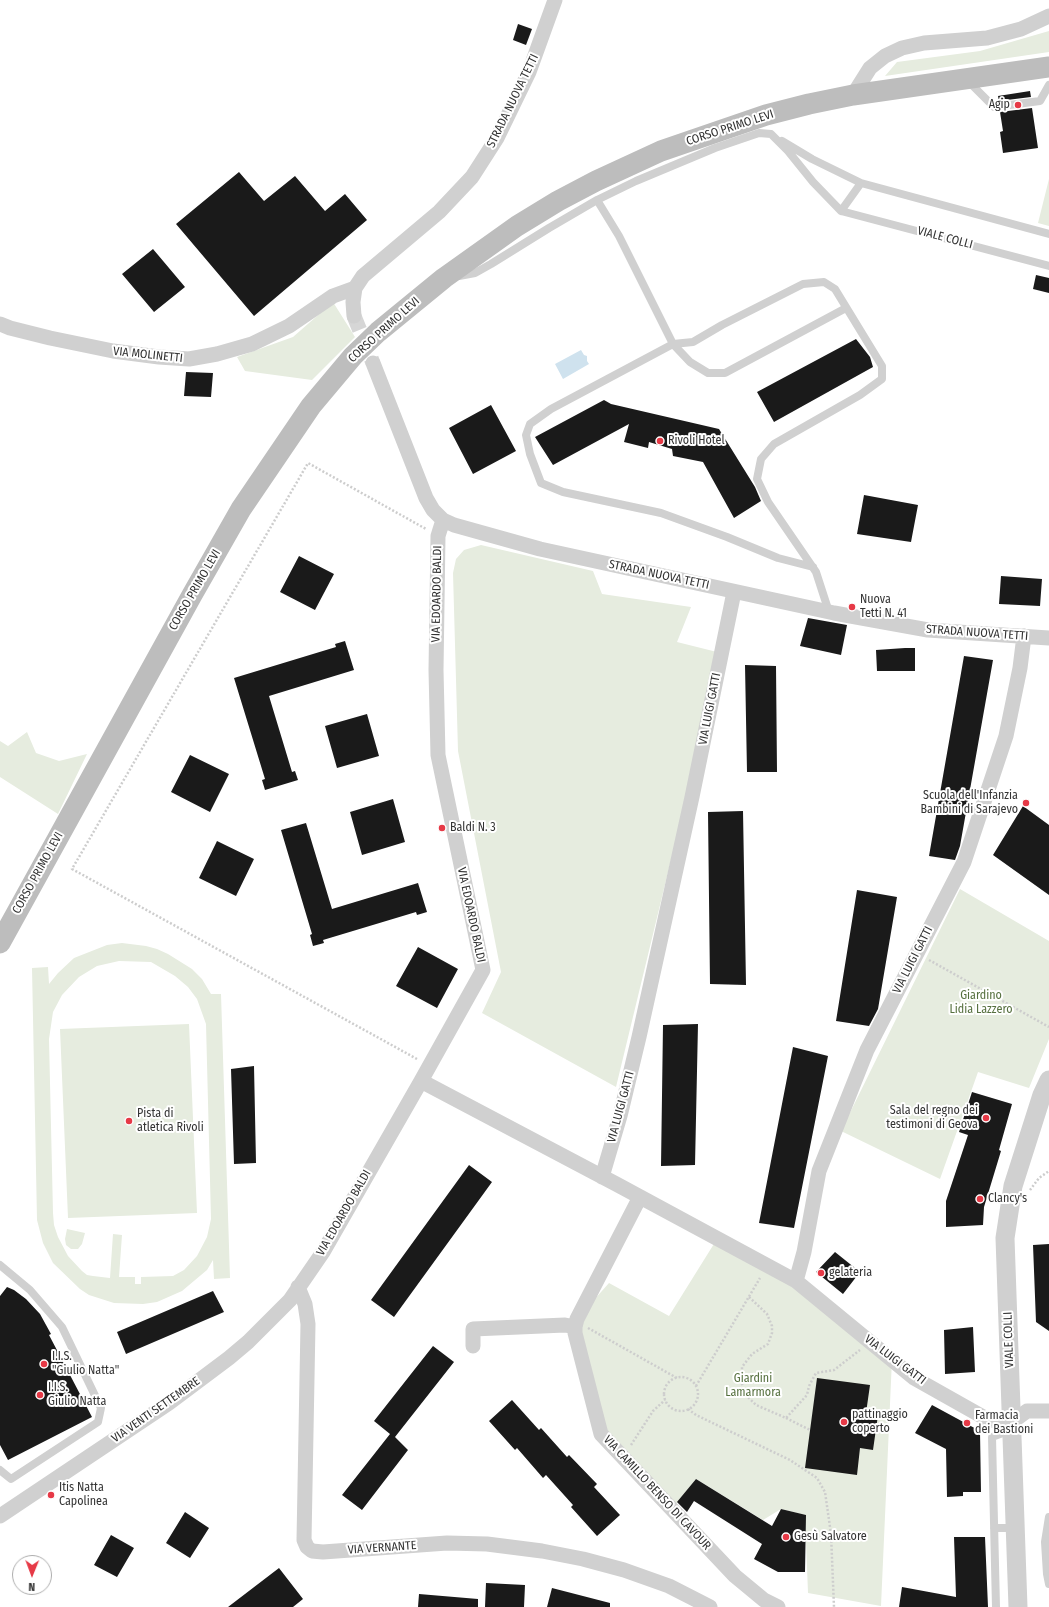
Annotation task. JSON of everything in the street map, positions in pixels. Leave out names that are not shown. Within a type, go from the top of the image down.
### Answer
[{"type":"main road","name":"CORSO PRIMO LEVI","points":[[0,943],[192,595],[258,482],[311,406],[354,356],[378,332],[444,278],[517,226],[558,201],[596,181],[661,151],[766,115],[853,95],[1049,67]]},
{"type":"street","name":"STRADA NUOVA TETTI","points":[[355,288],[363,276],[425,225],[472,176],[497,138],[529,72],[555,0]]},
{"type":"street","points":[[853,95],[870,68],[885,56],[902,48],[924,44],[987,38],[1021,29],[1049,16]]},
{"type":"street","points":[[354,316],[353,302],[355,288]]},
{"type":"street","name":"VIA MOLINETTI","points":[[0,324],[50,338],[113,351],[189,359],[217,354],[252,344],[289,326],[333,296],[355,288]]},
{"type":"street","points":[[374,364],[420,486],[433,510],[442,520]]},
{"type":"street","name":"STRADA NUOVA TETTI","points":[[442,520],[467,530],[502,540],[829,612],[928,630],[1049,638]]},
{"type":"street","name":"VIA EDOARDO BALDI","points":[[298,1287],[323,1252],[430,1066],[483,970],[438,755],[436,670],[438,536],[442,520]]},
{"type":"street","name":"VIA LUIGI GATTI","points":[[602,1177],[620,1116],[639,1038],[692,797],[734,592]]},
{"type":"street","name":"VIA LUIGI GATTI","points":[[796,1281],[804,1252],[819,1170],[867,1050],[964,862],[1006,736],[1020,668],[1024,636]]},
{"type":"street","name":"VIALE COLLI","points":[[1018,1607],[1005,1238],[1014,1186],[1042,1095],[1049,1080]]},
{"type":"street","name":"VIA LUIGI GATTI","points":[[421,1081],[796,1281],[921,1381],[985,1418],[1012,1426]]},
{"type":"street","points":[[473,1346],[473,1329],[576,1325],[640,1197]]},
{"type":"street","name":"VIA VENTI SETTEMBRE","points":[[0,1516],[169,1403],[229,1358],[270,1321],[290,1300],[298,1287]]},
{"type":"street","name":"VIA VERNANTE","points":[[298,1287],[305,1304],[308,1324],[304,1540],[307,1547],[312,1552],[447,1544],[487,1544],[542,1551],[583,1559],[624,1570],[670,1586],[710,1607]]},
{"type":"street","name":"VIA CAMILLO BENSO DI CAVOUR","points":[[576,1325],[575,1333],[601,1434],[725,1566],[764,1600],[778,1607]]},
{"type":"street","points":[[1012,1426],[1027,1412],[1049,1411]]},
{"type":"lane","points":[[966,79],[994,107],[1040,101],[1049,85]]},
{"type":"lane","points":[[444,278],[475,273],[597,200],[636,181],[715,148],[759,133],[771,134],[812,159],[861,183],[1049,234]]},
{"type":"lane","points":[[771,134],[788,151],[813,182],[841,211],[861,183]]},
{"type":"lane","points":[[597,200],[619,236],[672,344],[690,362],[708,373],[726,373],[846,308]]},
{"type":"lane","name":"VIALE COLLI","points":[[841,211],[1049,266]]},
{"type":"lane","points":[[813,567],[778,558],[727,537],[661,513],[563,492],[541,483],[530,454],[526,435],[530,424],[551,409],[672,344],[693,342],[722,325],[803,284],[824,282],[835,289],[882,366],[882,379],[860,395],[774,444],[761,459],[757,479],[768,502],[813,567],[816,572],[829,612]]},
{"type":"lane","points":[[0,1265],[30,1290],[62,1327],[101,1408],[98,1422],[11,1478],[0,1470]]},
{"type":"lane","points":[[996,1607],[992,1437],[1012,1426]]},
{"type":"lane","points":[[1049,1517],[1045,1542],[1049,1584]]},
{"type":"lane","points":[[994,1528],[1016,1528]]},
{"type":"path","points":[[430,1066],[72,869],[308,463],[438,536]]},
{"type":"path","points":[[916,954],[1049,1027]]},
{"type":"path","points":[[1026,1196],[1039,1178],[1049,1171]]},
{"type":"path","points":[[696,1386],[768,1266]]},
{"type":"path","points":[[750,1297],[767,1314],[772,1326],[772,1332],[768,1344],[752,1354],[742,1367],[742,1384],[744,1393],[756,1405],[810,1430]]},
{"type":"path","points":[[576,1325],[677,1378],[688,1378],[696,1386],[698,1396],[693,1406],[688,1409],[677,1410],[672,1408],[665,1400],[665,1389],[668,1384],[677,1378]]},
{"type":"path","points":[[786,1418],[806,1395],[816,1373],[834,1370],[859,1351],[866,1338]]},
{"type":"path","points":[[623,1457],[653,1411],[665,1400]]},
{"type":"path","points":[[688,1409],[696,1415],[790,1460],[817,1478],[825,1492],[831,1534],[834,1607]]},
{"type":"green space","points":[[1049,31],[1049,52],[885,76],[897,62],[980,51]]},
{"type":"green space","points":[[1049,179],[1049,226],[1038,223]]},
{"type":"green space","points":[[333,302],[355,337],[312,380],[245,371],[237,357],[293,337]]},
{"type":"green space","points":[[481,545],[593,571],[602,594],[691,607],[677,642],[721,653],[616,1087],[482,1013],[501,972],[458,751],[453,573],[456,559],[464,550]]},
{"type":"green space","points":[[27,732],[36,753],[59,761],[87,754],[58,814],[0,777],[0,741],[8,746]]},
{"type":"green space","name":"Giardino Lidia Lazzero","points":[[960,889],[1049,941],[1049,1039],[1029,1088],[978,1072],[940,1179],[841,1131]]},
{"type":"green space","points":[[122,943],[157,949],[192,969],[202,979],[211,994],[221,994],[230,1278],[214,1279],[213,1260],[207,1270],[182,1291],[157,1302],[143,1304],[114,1303],[89,1295],[80,1289],[53,1263],[43,1243],[37,1220],[32,968],[48,967],[49,984],[74,958],[107,945]],"holes":[[[119,961],[151,962],[175,976],[188,987],[197,999],[206,1024],[211,1219],[207,1237],[197,1256],[184,1270],[173,1276],[141,1277],[141,1284],[135,1284],[135,1277],[119,1277],[122,1235],[113,1234],[110,1278],[87,1275],[68,1256],[58,1237],[54,1225],[53,1213],[49,1039],[53,1012],[62,995],[79,977],[97,966]]]},
{"type":"green space","points":[[189,1024],[197,1213],[68,1218],[60,1029]]},
{"type":"green space","points":[[67,1229],[85,1233],[82,1244],[78,1249],[71,1249],[66,1245],[65,1239]]},
{"type":"green space","name":"Giardini Lamarmora","points":[[717,1239],[796,1281],[892,1359],[881,1606],[808,1593],[805,1515],[781,1509],[763,1520],[696,1479],[676,1504],[599,1427],[577,1319],[609,1283],[669,1316]]},
{"type":"water","points":[[581,350],[584,355],[587,356],[587,361],[589,364],[563,379],[555,364]]},
{"type":"building","points":[[518,24],[532,29],[526,45],[513,40]]},
{"type":"building","points":[[1030,91],[1031,97],[999,101],[998,96]]},
{"type":"building","points":[[1032,108],[1038,148],[1003,153],[1000,132],[1003,131],[1000,112]]},
{"type":"building","points":[[239,172],[264,201],[295,176],[325,211],[345,194],[367,220],[254,316],[176,224]]},
{"type":"building","points":[[153,249],[185,287],[154,312],[122,274]]},
{"type":"building","points":[[1036,275],[1049,278],[1049,293],[1033,289]]},
{"type":"building","points":[[856,339],[870,357],[873,367],[774,422],[757,392]]},
{"type":"building","points":[[186,372],[213,373],[211,397],[184,396]]},
{"type":"building","points":[[604,400],[611,404],[719,429],[755,487],[761,501],[734,518],[703,462],[673,456],[672,449],[649,442],[648,448],[624,442],[629,424],[553,465],[535,437]]},
{"type":"building","points":[[491,405],[516,451],[473,474],[449,428]]},
{"type":"building","points":[[864,495],[918,505],[911,542],[857,534]]},
{"type":"building","points":[[299,556],[334,574],[315,610],[280,592]]},
{"type":"building","points":[[1001,576],[1042,579],[1040,606],[999,604]]},
{"type":"building","points":[[808,618],[847,625],[841,655],[800,646]]},
{"type":"building","points":[[345,641],[354,670],[269,696],[292,772],[295,771],[298,780],[265,790],[262,780],[265,779],[234,678],[336,647],[335,644]]},
{"type":"building","points":[[915,648],[915,671],[877,671],[876,650]]},
{"type":"building","points":[[964,656],[993,660],[960,846],[955,860],[929,856]]},
{"type":"building","points":[[745,665],[776,666],[777,772],[747,772]]},
{"type":"building","points":[[367,714],[379,756],[337,768],[325,726]]},
{"type":"building","points":[[190,755],[229,774],[210,812],[171,792]]},
{"type":"building","points":[[393,799],[405,842],[362,855],[350,812]]},
{"type":"building","points":[[1023,806],[1049,825],[1049,895],[993,855]]},
{"type":"building","points":[[743,811],[746,985],[710,984],[708,812]]},
{"type":"building","points":[[306,823],[332,909],[418,883],[427,912],[417,915],[416,912],[323,940],[324,943],[313,946],[310,935],[312,934],[281,830]]},
{"type":"building","points":[[217,841],[254,859],[236,896],[199,878]]},
{"type":"building","points":[[857,890],[897,897],[878,1009],[869,1026],[836,1021]]},
{"type":"building","points":[[418,947],[458,969],[437,1008],[396,986]]},
{"type":"building","points":[[698,1024],[695,1165],[661,1166],[663,1025]]},
{"type":"building","points":[[793,1047],[828,1056],[794,1228],[759,1223]]},
{"type":"building","points":[[254,1066],[256,1163],[234,1164],[231,1069]]},
{"type":"building","points":[[972,1092],[1012,1104],[999,1150],[1001,1151],[984,1207],[983,1225],[946,1227],[946,1201],[968,1135],[959,1132]]},
{"type":"building","points":[[469,1165],[492,1182],[394,1317],[371,1300]]},
{"type":"building","points":[[1049,1244],[1049,1331],[1036,1322],[1033,1245]]},
{"type":"building","points":[[835,1252],[860,1272],[843,1294],[816,1272]]},
{"type":"building","name":"I.I.S. Giulio Natta","points":[[7,1287],[14,1290],[26,1299],[40,1314],[51,1334],[49,1335],[92,1417],[8,1460],[0,1445],[0,1296]]},
{"type":"building","points":[[213,1291],[224,1312],[126,1354],[117,1332]]},
{"type":"building","points":[[973,1327],[975,1372],[945,1374],[944,1330]]},
{"type":"building","points":[[433,1346],[454,1362],[395,1437],[408,1450],[362,1510],[342,1495],[390,1434],[374,1421]]},
{"type":"building","name":"pattinaggio coperto","points":[[817,1378],[870,1385],[866,1413],[878,1415],[873,1450],[860,1448],[857,1475],[805,1468]]},
{"type":"building","points":[[512,1400],[539,1430],[541,1428],[567,1457],[569,1455],[597,1484],[594,1487],[620,1515],[597,1536],[571,1507],[573,1505],[546,1475],[543,1478],[517,1448],[515,1450],[489,1421]]},
{"type":"building","points":[[932,1405],[980,1431],[981,1492],[963,1492],[963,1496],[947,1497],[946,1449],[915,1433]]},
{"type":"building","points":[[696,1479],[772,1526],[781,1509],[806,1515],[805,1572],[778,1572],[754,1559],[762,1544],[694,1501],[687,1512],[677,1502]]},
{"type":"building","points":[[185,1512],[209,1528],[190,1558],[166,1543]]},
{"type":"building","points":[[111,1535],[134,1548],[117,1577],[94,1565]]},
{"type":"building","points":[[954,1537],[985,1537],[988,1607],[899,1607],[902,1587],[956,1597]]},
{"type":"building","points":[[279,1568],[303,1599],[293,1607],[228,1607]]},
{"type":"building","points":[[486,1583],[525,1585],[524,1607],[485,1607]]},
{"type":"building","points":[[552,1588],[610,1603],[610,1607],[547,1607]]},
{"type":"building","points":[[419,1594],[478,1599],[478,1607],[418,1607]]},
{"type":"tunnel","points":[[354,316],[373,363]]},
{"type":"place","name":"Agip","points":[[1018,105]]},
{"type":"place","name":"Rivoli Hotel","points":[[660,441]]},
{"type":"place","name":"Nuova Tetti N. 41","points":[[852,607]]},
{"type":"place","name":"Scuola dell'Infanzia Bambini di Sarajevo","points":[[1026,803]]},
{"type":"place","name":"Baldi N. 3","points":[[442,828]]},
{"type":"place","name":"Sala del regno dei testimoni di Geova","points":[[986,1118]]},
{"type":"place","name":"Pista di atletica Rivoli","points":[[129,1121]]},
{"type":"place","name":"Clancy's","points":[[980,1199]]},
{"type":"place","name":"gelateria","points":[[821,1273]]},
{"type":"place","name":"I.I.S. \"Giulio Natta\"","points":[[44,1364]]},
{"type":"place","name":"I.I.S. Giulio Natta","points":[[40,1395]]},
{"type":"place","name":"pattinaggio coperto","points":[[844,1422]]},
{"type":"place","name":"Farmacia dei Bastioni","points":[[967,1423]]},
{"type":"place","name":"Itis Natta Capolinea","points":[[51,1495]]},
{"type":"place","name":"Gesù Salvatore","points":[[786,1537]]}]
